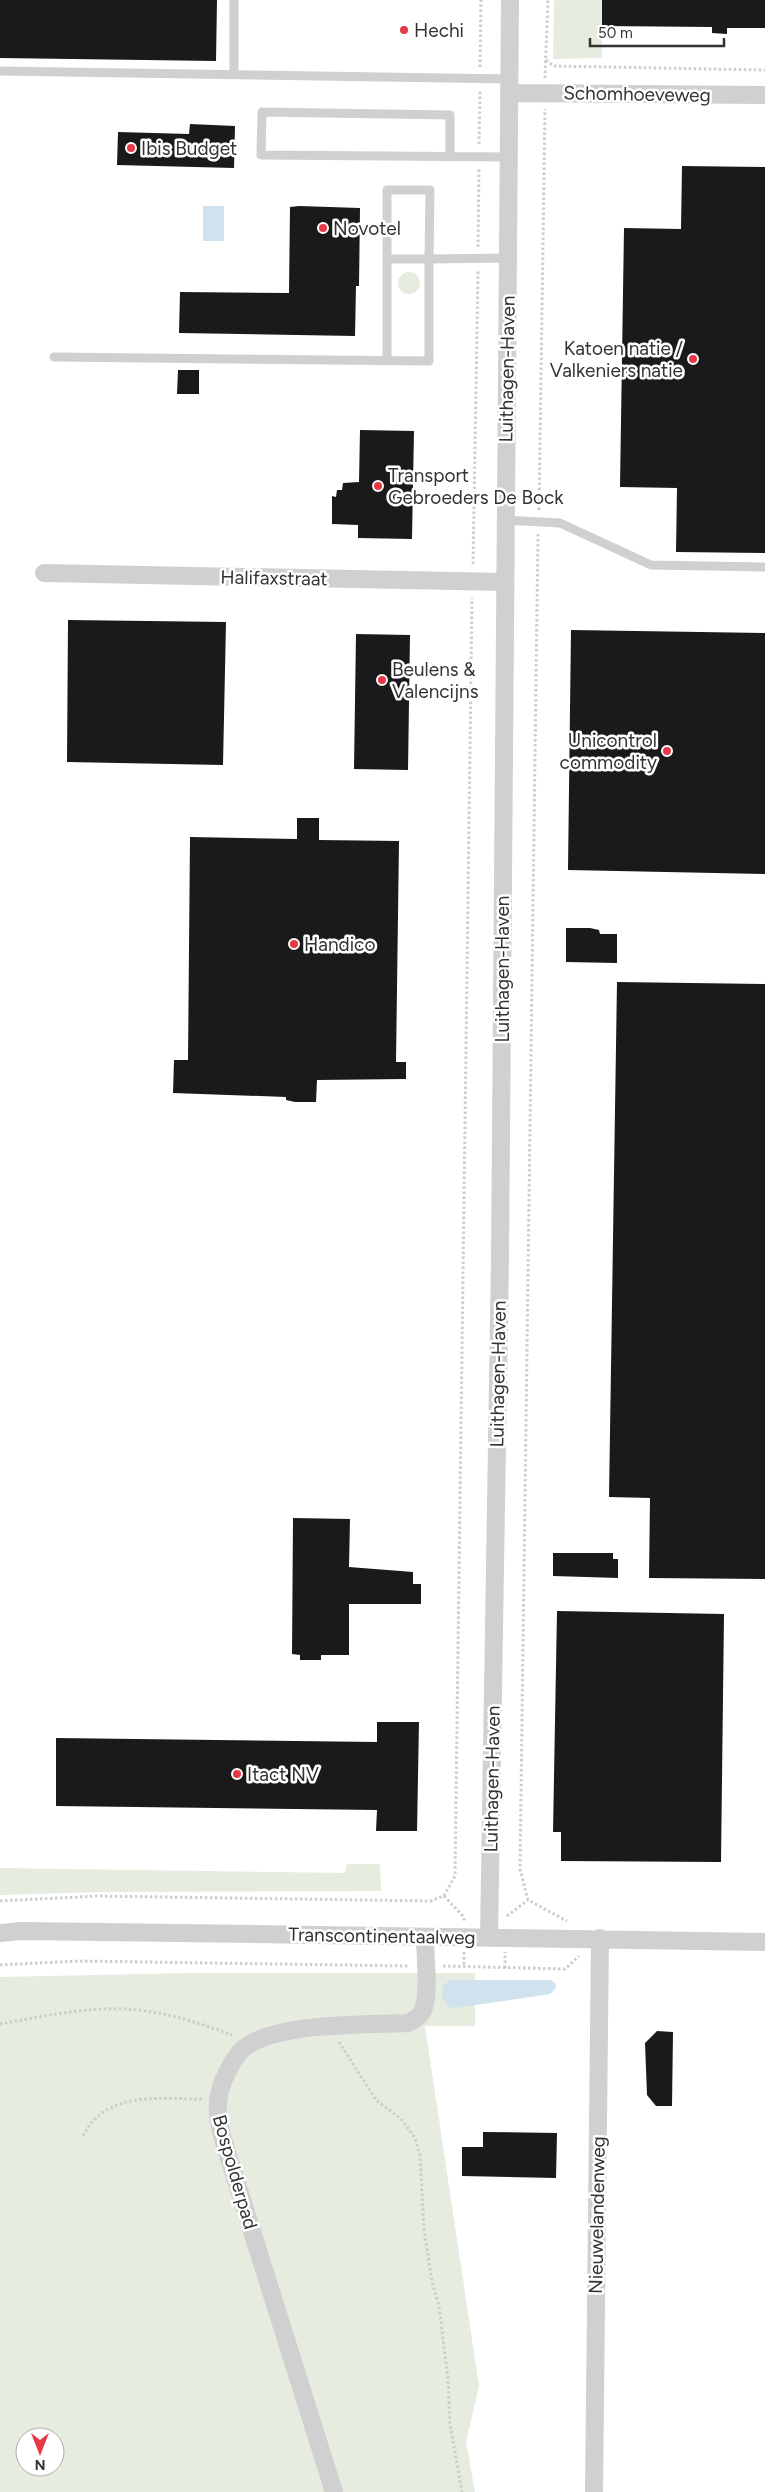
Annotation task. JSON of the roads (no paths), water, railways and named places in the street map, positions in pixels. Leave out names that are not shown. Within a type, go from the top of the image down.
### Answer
[{"type":"street","name":"Luithagen-Haven","points":[[489,1938],[500,1248],[510,0]]},
{"type":"street","name":"Schomhoeveweg","points":[[510,86],[545,93],[765,95]]},
{"type":"street","name":"Halifaxstraat","points":[[44,573],[504,582]]},
{"type":"street","name":"Transcontinentaalweg","points":[[0,1932],[425,1938],[600,1938],[765,1942]]},
{"type":"street","name":"Bospolderpad","points":[[334,2492],[222,2138],[217,2120],[217,2100],[223,2080],[234,2059],[253,2043],[269,2035],[332,2027],[408,2023],[416,2020],[423,2012],[426,2001],[425,1938]]},
{"type":"street","name":"Nieuwelandenweg","points":[[594,2492],[600,1938]]},
{"type":"lane","points":[[234,0],[234,74]]},
{"type":"lane","points":[[0,71],[480,79],[510,86]]},
{"type":"lane","points":[[450,157],[450,115],[262,112],[261,155],[450,157],[510,157]]},
{"type":"lane","points":[[54,357],[387,361],[429,361],[430,190],[387,190],[387,361]]},
{"type":"lane","points":[[387,259],[508,258]]},
{"type":"lane","points":[[505,520],[560,523],[651,566],[765,567]]},
{"type":"water","points":[[203,206],[224,206],[224,241],[203,241]]},
{"type":"water","points":[[451,1980],[551,1980],[556,1984],[555,1989],[550,1994],[455,2008],[449,2007],[442,1998],[443,1985]]},
{"type":"place","name":"Hechi","points":[[404,30]]},
{"type":"place","name":"Ibis Budget","points":[[131,148]]},
{"type":"place","name":"Novotel","points":[[323,228]]},
{"type":"place","name":"Katoen natie / Valkeniers natie","points":[[693,359]]},
{"type":"place","name":"Transport Gebroeders De Bock","points":[[378,486]]},
{"type":"place","name":"Beulens & Valencijns","points":[[382,680]]},
{"type":"place","name":"Unicontrol commodity","points":[[667,751]]},
{"type":"place","name":"Handico","points":[[294,944]]},
{"type":"place","name":"Itact NV","points":[[237,1774]]}]
